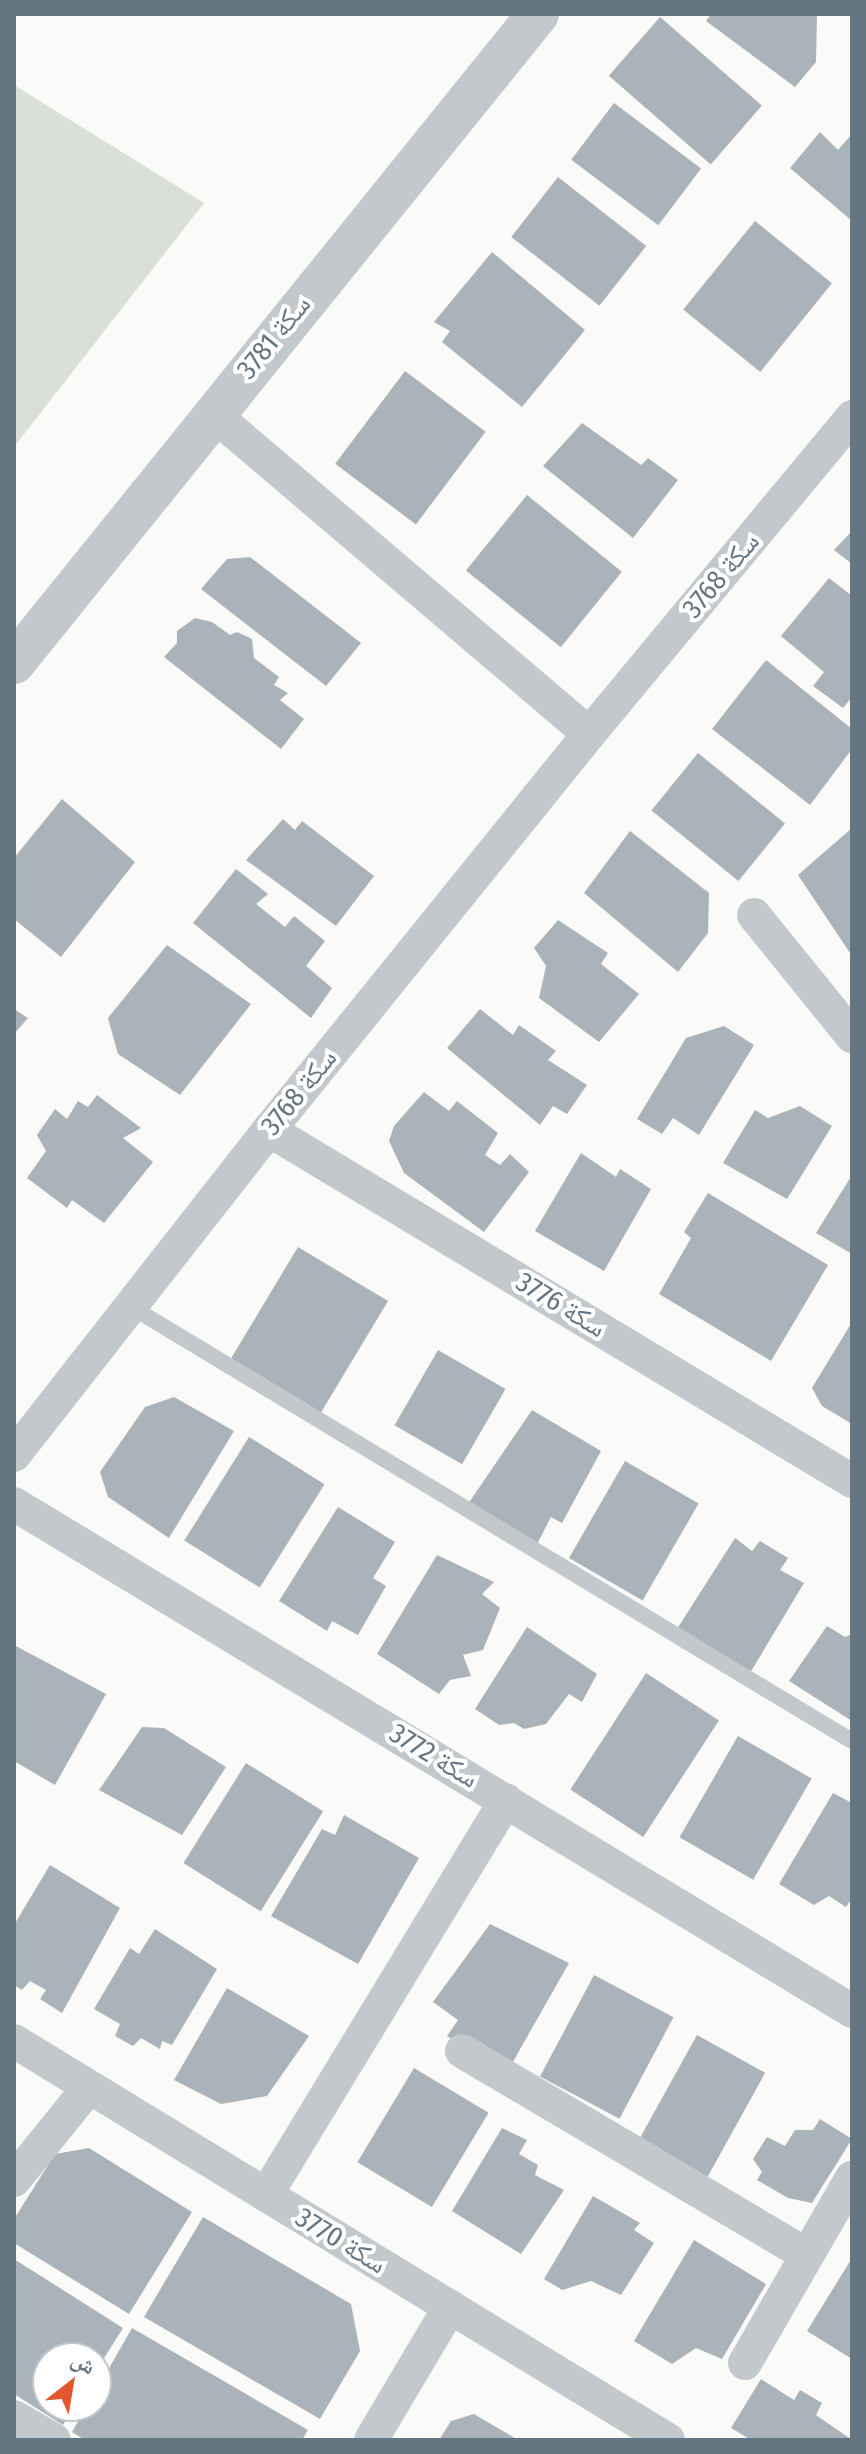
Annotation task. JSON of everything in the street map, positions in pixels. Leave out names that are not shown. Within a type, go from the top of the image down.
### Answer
[{"type":"street","name":"سكة 3781","points":[[14,663],[212,413],[538,14]]},
{"type":"street","points":[[212,413],[589,734]]},
{"type":"street","name":"سكة 3768","points":[[14,1455],[128,1305],[269,1130],[589,734],[852,417]]},
{"type":"street","points":[[754,915],[852,1036]]},
{"type":"street","name":"سكة 3776","points":[[269,1130],[852,1481]]},
{"type":"street","name":"سكة 3772","points":[[14,1504],[852,2011]]},
{"type":"street","points":[[266,2195],[506,1800]]},
{"type":"street","name":"سكة 3770","points":[[14,2041],[668,2440]]},
{"type":"street","points":[[462,2051],[807,2255]]},
{"type":"street","points":[[14,2180],[89,2087]]},
{"type":"street","points":[[745,2363],[852,2178]]},
{"type":"street","points":[[371,2440],[450,2307]]},
{"type":"street","points":[[14,2417],[54,2440]]},
{"type":"lane","points":[[128,1305],[852,1741]]},
{"type":"shaded area","points":[[14,85],[204,203],[14,447]]},
{"type":"building","points":[[711,14],[817,14],[816,62],[795,87],[706,21]]},
{"type":"building","points":[[660,17],[762,106],[711,164],[609,76]]},
{"type":"building","points":[[614,103],[701,169],[658,225],[571,160]]},
{"type":"building","points":[[820,132],[838,150],[852,134],[852,221],[790,168]]},
{"type":"building","points":[[558,177],[646,246],[599,306],[511,237]]},
{"type":"building","points":[[755,221],[832,283],[760,372],[683,310]]},
{"type":"building","points":[[492,252],[585,330],[522,407],[442,342],[450,331],[434,322]]},
{"type":"building","points":[[405,371],[486,432],[416,524],[335,464]]},
{"type":"building","points":[[582,423],[641,465],[648,458],[678,480],[633,538],[543,466]]},
{"type":"building","points":[[527,495],[622,572],[561,647],[466,570]]},
{"type":"building","points":[[852,531],[852,564],[834,550]]},
{"type":"building","points":[[250,557],[361,643],[326,686],[201,589],[227,559]]},
{"type":"building","points":[[829,578],[852,596],[852,697],[843,708],[813,686],[824,672],[781,636]]},
{"type":"building","points":[[195,618],[212,622],[230,635],[237,632],[252,639],[254,658],[279,677],[274,685],[288,693],[280,700],[304,719],[281,749],[164,657],[177,643],[177,631]]},
{"type":"building","points":[[766,660],[852,729],[852,749],[810,805],[712,729]]},
{"type":"building","points":[[698,753],[785,823],[738,881],[651,811]]},
{"type":"building","points":[[62,799],[135,862],[61,957],[14,919],[14,858]]},
{"type":"building","points":[[283,819],[295,830],[302,821],[374,876],[336,926],[246,860]]},
{"type":"building","points":[[852,828],[852,951],[850,953],[798,875]]},
{"type":"building","points":[[630,831],[709,893],[708,933],[678,972],[584,893]]},
{"type":"building","points":[[236,869],[268,894],[256,904],[285,927],[294,916],[325,941],[306,966],[332,988],[311,1018],[193,923]]},
{"type":"building","points":[[558,920],[608,953],[601,964],[639,994],[599,1042],[539,998],[546,966],[534,948]]},
{"type":"building","points":[[167,945],[251,1004],[180,1095],[118,1054],[108,1018]]},
{"type":"building","points":[[14,1009],[28,1018],[14,1034]]},
{"type":"building","points":[[480,1009],[513,1035],[519,1025],[556,1051],[548,1060],[587,1085],[567,1114],[553,1106],[540,1125],[447,1048]]},
{"type":"building","points":[[724,1026],[754,1045],[699,1135],[673,1118],[662,1134],[637,1119],[686,1038]]},
{"type":"building","points":[[424,1092],[449,1111],[457,1101],[498,1133],[485,1155],[500,1165],[510,1154],[529,1172],[484,1232],[404,1173],[389,1141],[394,1126]]},
{"type":"building","points":[[97,1095],[141,1128],[123,1138],[153,1162],[104,1223],[72,1200],[67,1208],[27,1178],[46,1151],[37,1135],[55,1109],[67,1119],[78,1101],[88,1107]]},
{"type":"building","points":[[800,1106],[832,1126],[787,1199],[723,1163],[755,1110],[768,1118]]},
{"type":"building","points":[[581,1153],[616,1177],[620,1169],[651,1189],[604,1271],[535,1231]]},
{"type":"building","points":[[852,1175],[852,1254],[816,1233]]},
{"type":"building","points":[[708,1193],[828,1265],[771,1361],[659,1294],[691,1238],[684,1232]]},
{"type":"building","points":[[298,1247],[388,1301],[321,1413],[231,1359]]},
{"type":"building","points":[[852,1322],[852,1424],[822,1406],[812,1388]]},
{"type":"building","points":[[438,1350],[506,1389],[462,1464],[394,1425]]},
{"type":"building","points":[[174,1397],[234,1431],[169,1538],[108,1497],[100,1472],[145,1407]]},
{"type":"building","points":[[532,1410],[601,1451],[562,1523],[551,1517],[537,1544],[468,1504]]},
{"type":"building","points":[[249,1437],[324,1484],[260,1588],[184,1540]]},
{"type":"building","points":[[625,1461],[699,1504],[643,1600],[569,1558]]},
{"type":"building","points":[[338,1507],[395,1542],[373,1578],[386,1586],[358,1635],[332,1621],[327,1631],[279,1601]]},
{"type":"building","points":[[735,1538],[752,1551],[760,1541],[788,1558],[780,1570],[804,1583],[750,1673],[677,1629]]},
{"type":"building","points":[[437,1555],[494,1582],[482,1594],[500,1608],[483,1650],[463,1655],[471,1676],[450,1680],[439,1694],[377,1654]]},
{"type":"building","points":[[827,1626],[845,1637],[852,1634],[852,1721],[789,1681]]},
{"type":"building","points":[[527,1627],[597,1674],[582,1702],[569,1694],[546,1724],[524,1729],[514,1723],[499,1725],[475,1709]]},
{"type":"building","points":[[14,1645],[106,1694],[55,1785],[14,1761]]},
{"type":"building","points":[[646,1673],[719,1720],[643,1837],[570,1790]]},
{"type":"building","points":[[142,1727],[164,1728],[226,1767],[182,1835],[99,1790]]},
{"type":"building","points":[[738,1736],[812,1778],[753,1880],[680,1837]]},
{"type":"building","points":[[246,1763],[323,1811],[261,1911],[183,1863]]},
{"type":"building","points":[[833,1793],[852,1803],[852,1898],[846,1907],[829,1896],[814,1905],[779,1884]]},
{"type":"building","points":[[344,1815],[419,1858],[358,1964],[271,1916],[322,1829],[335,1835]]},
{"type":"building","points":[[50,1865],[120,1908],[62,2013],[40,1999],[46,1990],[30,1981],[22,1990],[14,1985],[14,1925]]},
{"type":"building","points":[[490,1924],[569,1963],[506,2074],[447,2036],[458,2020],[433,2002]]},
{"type":"building","points":[[155,1929],[217,1969],[172,2045],[162,2041],[160,2049],[141,2038],[133,2046],[115,2036],[120,2024],[94,2009],[130,1948],[139,1954]]},
{"type":"building","points":[[594,1975],[673,2017],[619,2119],[540,2077]]},
{"type":"building","points":[[227,1988],[309,2036],[267,2096],[221,2104],[174,2080]]},
{"type":"building","points":[[697,2035],[765,2073],[703,2185],[635,2147]]},
{"type":"building","points":[[414,2068],[489,2113],[432,2207],[357,2162]]},
{"type":"building","points":[[820,2119],[852,2139],[812,2203],[788,2198],[757,2180],[762,2172],[753,2159],[767,2137],[785,2146],[795,2130],[813,2130]]},
{"type":"building","points":[[502,2128],[527,2140],[519,2154],[538,2165],[535,2175],[564,2190],[521,2254],[452,2211]]},
{"type":"building","points":[[89,2148],[192,2212],[129,2314],[14,2243],[14,2219],[55,2154]]},
{"type":"building","points":[[593,2196],[640,2223],[634,2230],[654,2243],[621,2295],[591,2281],[562,2290],[544,2279]]},
{"type":"building","points":[[203,2217],[351,2304],[360,2351],[320,2419],[144,2317]]},
{"type":"building","points":[[694,2240],[766,2284],[722,2359],[696,2348],[672,2364],[634,2341]]},
{"type":"building","points":[[852,2258],[852,2359],[807,2331]]},
{"type":"building","points":[[14,2259],[123,2328],[112,2346],[112,2342],[32,2342],[32,2405],[14,2394]]},
{"type":"building","points":[[132,2328],[308,2430],[302,2440],[85,2440],[72,2432],[78,2422],[112,2422],[112,2363]]},
{"type":"building","points":[[761,2379],[794,2400],[800,2390],[822,2403],[816,2415],[852,2440],[751,2440],[731,2428]]},
{"type":"building","points":[[474,2414],[518,2440],[439,2440],[451,2421]]}]
